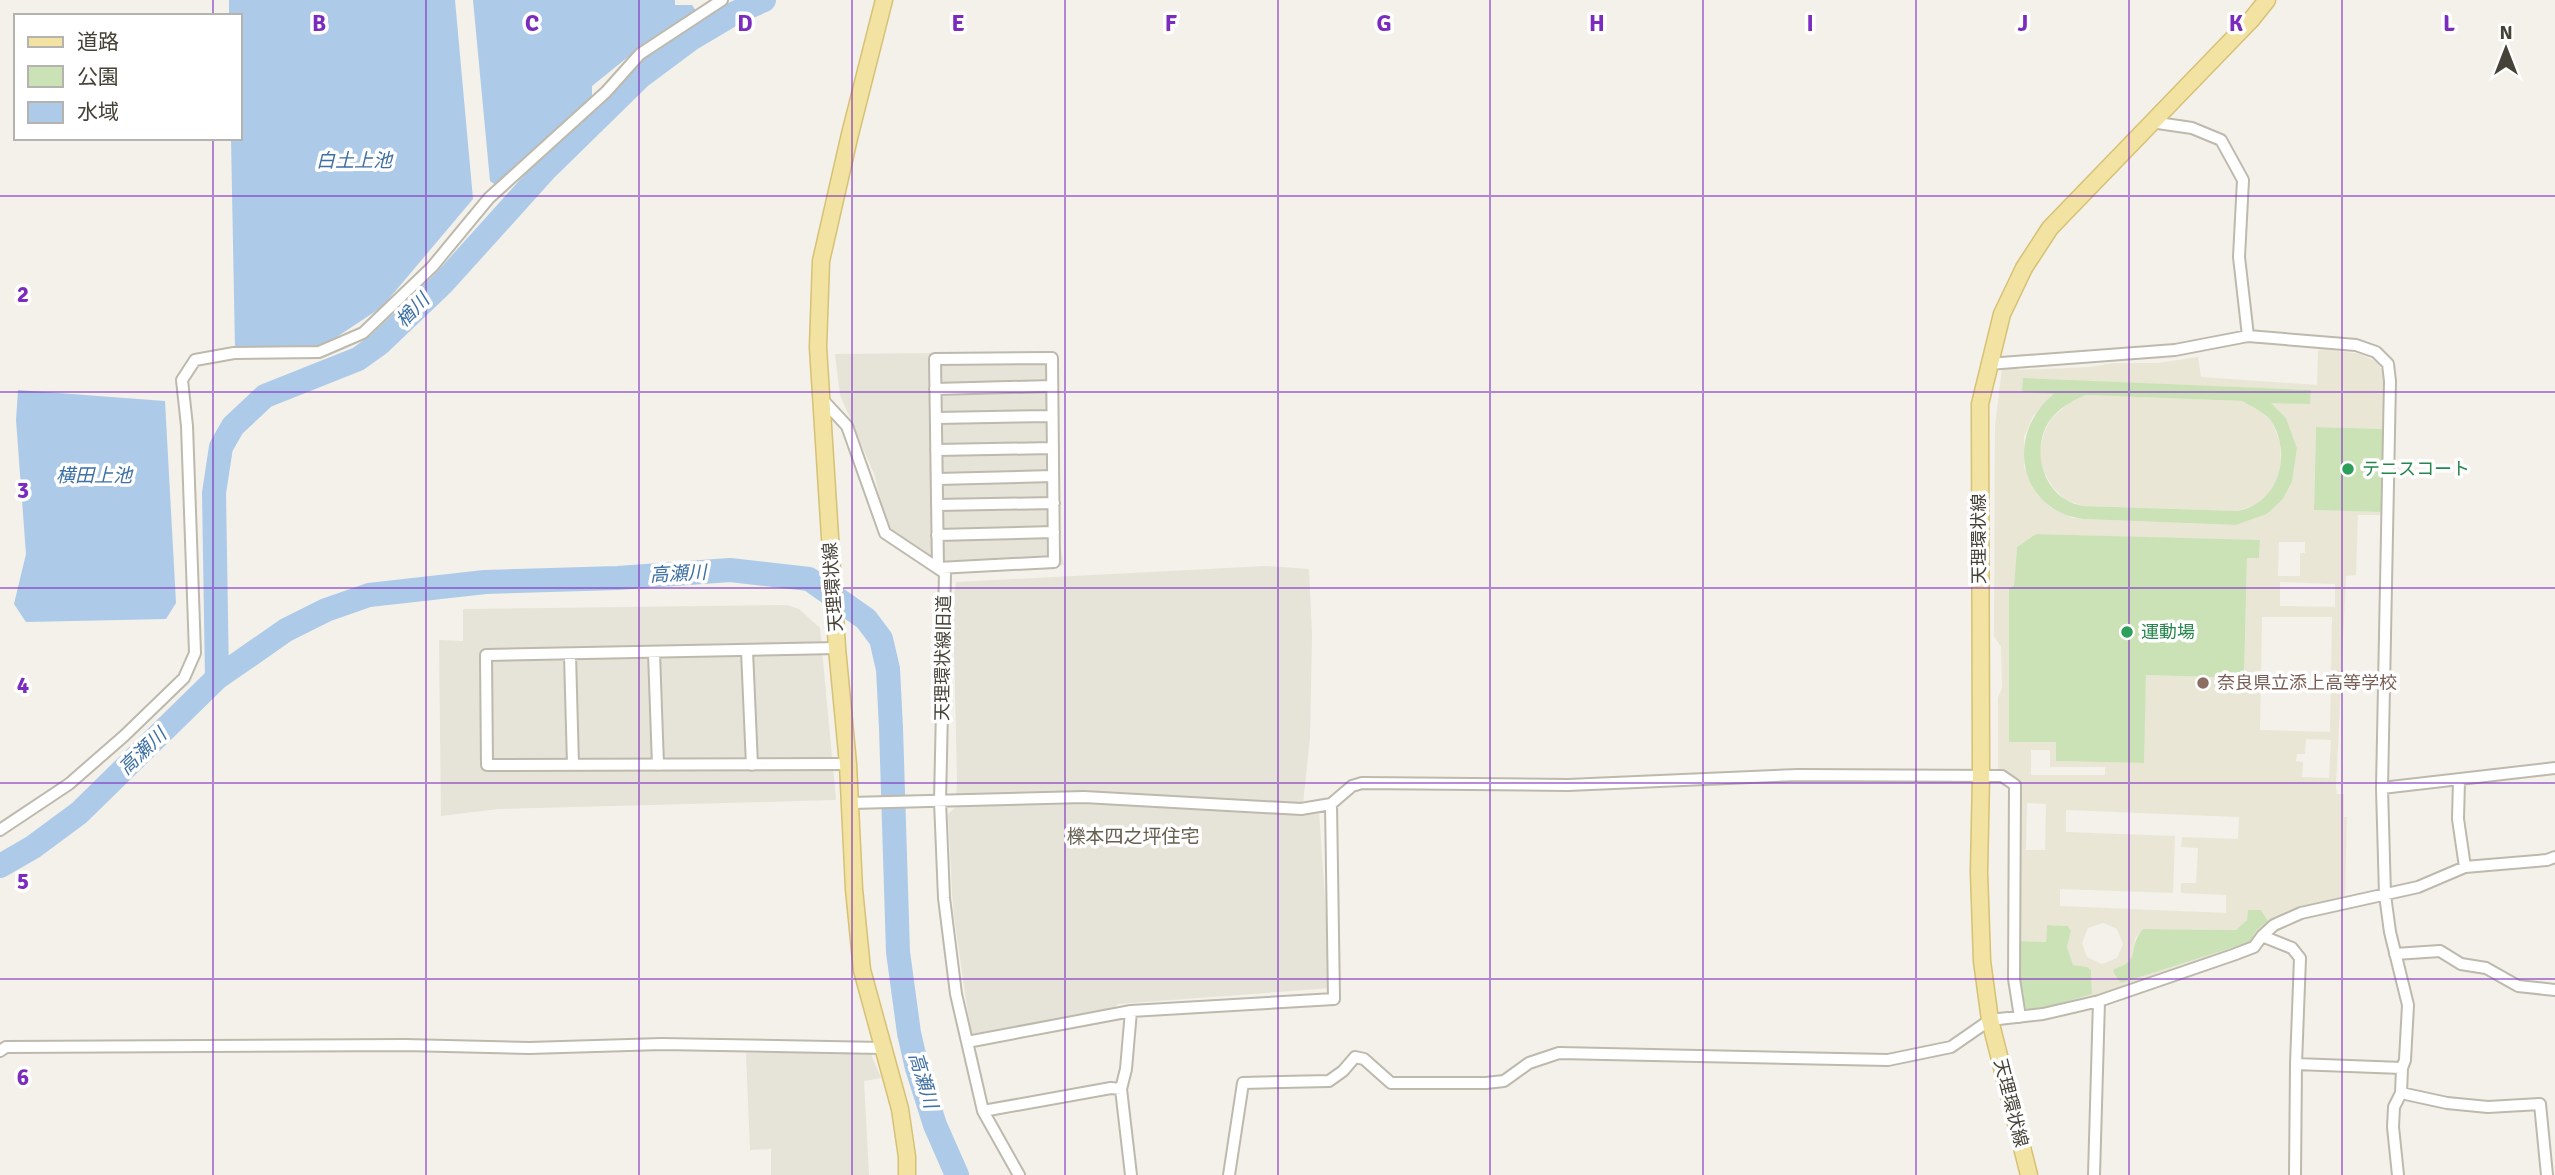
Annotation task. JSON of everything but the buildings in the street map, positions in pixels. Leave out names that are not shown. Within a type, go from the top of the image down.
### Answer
[{"type":"main road","name":"天理環状線","points":[[2029,1175],[1990,1020],[1982,961],[1979,872],[1980,404],[2002,314],[2024,268],[2050,228],[2251,20],[2267,0]]},
{"type":"main road","name":"天理環状線","points":[[882,8],[821,261],[818,347],[835,621],[862,971],[900,1110],[907,1175]]},
{"type":"street","points":[[0,830],[69,784],[124,736],[184,678],[195,653],[187,426],[182,380],[195,360],[234,354],[319,352],[363,333],[432,267],[489,198],[606,92],[640,54],[722,0]]},
{"type":"street","points":[[873,0],[882,8]]},
{"type":"street","points":[[2151,122],[2192,128],[2221,140],[2243,180],[2239,257],[2248,336]]},
{"type":"street","points":[[1989,363],[2175,350],[2248,336],[2356,345],[2376,352],[2388,364],[2390,381],[2382,788],[2385,895],[2395,954],[2408,1005],[2401,1093],[2394,1107],[2393,1127],[2398,1175]]},
{"type":"street","points":[[820,397],[847,426],[885,533],[938,568],[1054,562],[1052,358],[935,359],[938,568]]},
{"type":"street","points":[[935,389],[1052,386]]},
{"type":"street","points":[[936,418],[1052,416]]},
{"type":"street","points":[[936,450],[1053,448]]},
{"type":"street","points":[[937,479],[1053,476]]},
{"type":"street","points":[[937,505],[1054,503]]},
{"type":"street","points":[[937,535],[1054,532]]},
{"type":"street","name":"天理環状線旧道","points":[[938,568],[945,573],[940,801]]},
{"type":"street","points":[[837,648],[486,655],[487,765],[848,764]]},
{"type":"street","points":[[747,651],[752,765]]},
{"type":"street","points":[[654,653],[658,765]]},
{"type":"street","points":[[570,655],[573,765]]},
{"type":"street","points":[[2382,788],[2555,768]]},
{"type":"street","points":[[850,803],[1084,797],[1301,809],[1331,804],[1352,786],[1362,783],[1568,785],[1798,775],[2002,776],[2015,785],[2014,979],[2021,1017]]},
{"type":"street","points":[[2459,780],[2458,819],[2465,867]]},
{"type":"street","points":[[940,801],[943,898],[956,994],[984,1111],[1018,1175]]},
{"type":"street","points":[[967,1042],[1131,1011],[1334,999],[1331,804]]},
{"type":"street","points":[[1228,1175],[1243,1083],[1329,1081],[1343,1071],[1355,1057],[1364,1059],[1391,1083],[1504,1081],[1530,1063],[1559,1052],[1888,1060],[1951,1047],[1990,1020],[2043,1014],[2099,1000],[2243,951],[2254,947],[2274,925],[2301,913],[2418,887],[2465,867],[2555,857]]},
{"type":"street","points":[[2262,936],[2292,948],[2300,958],[2295,1175]]},
{"type":"street","points":[[2395,954],[2440,951],[2461,964],[2486,968],[2518,986],[2555,990]]},
{"type":"street","points":[[2094,1175],[2099,1000]]},
{"type":"street","points":[[1131,1011],[1126,1069],[1121,1089],[1131,1175]]},
{"type":"street","points":[[0,1051],[6,1047],[144,1045],[529,1048],[662,1044],[882,1048]]},
{"type":"street","points":[[2296,1064],[2402,1068]]},
{"type":"street","points":[[984,1111],[1111,1088],[1121,1089]]},
{"type":"street","points":[[2401,1093],[2447,1103],[2488,1107],[2540,1104],[2547,1175]]},
{"type":"street","points":[[2542,1132],[2555,1131]]},
{"type":"shaded area","name":"奈良県立添上高等学校","points":[[2318,350],[2360,354],[2375,361],[2383,371],[2386,385],[2384,515],[2358,515],[2356,575],[2346,576],[2336,788],[2337,794],[2344,794],[2344,817],[2347,817],[2345,896],[2293,911],[2268,924],[2257,933],[2251,943],[2030,1015],[2020,1005],[2017,974],[2020,781],[2006,773],[1998,773],[1998,698],[2002,688],[2001,647],[1994,636],[1995,426],[2002,368],[2017,366],[2019,370],[2090,367],[2113,363],[2158,363],[2198,357],[2201,377],[2317,385]],"holes":[[[2023,379],[2311,390],[2310,403],[2270,402],[2286,418],[2297,448],[2292,482],[2283,499],[2267,514],[2236,525],[2083,519],[2073,518],[2051,508],[2037,495],[2024,467],[2024,437],[2033,416],[2055,394],[2023,392]],[[2316,427],[2383,429],[2380,512],[2314,510]],[[2036,534],[2260,541],[2259,558],[2247,557],[2244,678],[2146,675],[2143,763],[2056,761],[2056,742],[2009,742],[2009,589],[2014,586],[2017,547]],[[2279,542],[2305,542],[2305,553],[2300,553],[2300,576],[2278,576]],[[2280,582],[2335,584],[2335,607],[2280,606]],[[2262,617],[2332,617],[2330,732],[2260,730]],[[2306,739],[2331,740],[2329,778],[2302,777],[2303,762],[2296,761],[2297,754],[2305,754]],[[2031,750],[2050,750],[2050,767],[2105,767],[2105,775],[2031,775]],[[2027,803],[2046,804],[2045,850],[2026,850]],[[2066,810],[2239,817],[2238,839],[2182,837],[2181,847],[2198,848],[2196,883],[2181,883],[2181,893],[2226,895],[2226,913],[2060,906],[2060,889],[2173,893],[2175,836],[2066,832]],[[2249,910],[2261,910],[2268,921],[2256,931],[2250,942],[2121,983],[2113,972],[2114,969],[2127,965],[2133,957],[2135,939],[2143,929],[2236,930],[2247,920]],[[2103,923],[2117,929],[2123,944],[2117,958],[2102,964],[2087,957],[2082,943],[2088,928]],[[2047,925],[2068,926],[2071,931],[2067,947],[2073,966],[2091,970],[2092,993],[2030,1012],[2022,1004],[2018,941],[2046,942]]]},
{"type":"shaded area","points":[[1056,352],[1060,547],[1064,565],[956,568],[927,557],[886,526],[875,476],[840,395],[835,354]]},
{"type":"shaded area","points":[[2086,395],[2242,401],[2260,411],[2272,422],[2280,443],[2281,465],[2277,480],[2257,504],[2237,511],[2084,506],[2065,500],[2052,486],[2043,470],[2039,453],[2051,419],[2071,401]]},
{"type":"shaded area","points":[[1266,566],[1309,569],[1312,636],[1310,737],[1302,814],[1319,811],[1331,988],[1118,1004],[1112,1010],[971,1034],[953,910],[948,814],[956,807],[957,778],[953,603],[956,582]]},
{"type":"shaded area","points":[[786,605],[799,609],[820,628],[836,800],[498,809],[441,816],[439,640],[463,641],[463,609]]},
{"type":"shaded area","points":[[870,1052],[881,1078],[864,1081],[869,1175],[771,1175],[771,1149],[750,1150],[746,1053]]},
{"type":"green space","points":[[2023,378],[2311,390],[2310,404],[2271,403],[2286,418],[2297,448],[2292,482],[2283,499],[2267,514],[2236,525],[2083,519],[2061,513],[2044,501],[2032,486],[2025,468],[2024,448],[2029,429],[2038,410],[2054,394],[2022,392]],"holes":[[[2086,395],[2242,401],[2270,420],[2279,437],[2281,451],[2277,478],[2271,489],[2251,507],[2237,511],[2084,506],[2059,495],[2044,472],[2041,445],[2050,420],[2067,405]]]},
{"type":"green space","name":"テニスコート","points":[[2316,427],[2383,429],[2381,512],[2314,510]]},
{"type":"green space","name":"運動場","points":[[2036,534],[2260,540],[2259,558],[2247,558],[2244,678],[2146,675],[2144,763],[2056,761],[2056,742],[2009,742],[2009,588],[2014,586],[2017,547]]},
{"type":"green space","points":[[2248,910],[2261,910],[2268,921],[2256,931],[2250,942],[2121,983],[2113,972],[2131,958],[2135,942],[2143,929],[2236,930],[2247,920]]},
{"type":"green space","points":[[2047,925],[2068,926],[2071,931],[2067,947],[2073,965],[2091,970],[2092,994],[2030,1012],[2022,1004],[2018,941],[2046,942]]},
{"type":"water","name":"白土上池","points":[[229,0],[455,0],[473,199],[382,307],[323,346],[235,348],[231,140],[242,140],[242,14],[229,14]]},
{"type":"water","points":[[473,0],[675,0],[675,5],[692,5],[696,11],[649,40],[592,86],[592,98],[500,188],[490,181]]},
{"type":"water","name":"横田上池","points":[[18,390],[165,401],[176,603],[166,619],[26,622],[14,604],[26,554],[16,420]]},
{"type":"waterway","name":"楢川","points":[[217,678],[214,493],[221,447],[233,426],[265,396],[358,359],[379,344],[443,283],[545,170],[640,77],[691,39],[733,14],[764,0]]},
{"type":"waterway","name":"高瀬川","points":[[0,866],[33,847],[79,813],[217,678],[286,630],[326,610],[369,595],[485,582],[618,578],[730,570],[809,579],[866,619],[881,639],[888,669],[898,952],[909,1033],[935,1125],[957,1175]]},
{"type":"place","name":"テニスコート","points":[[2348,469]]},
{"type":"place","name":"運動場","points":[[2127,632]]},
{"type":"place","name":"奈良県立添上高等学校","points":[[2203,683]]},
{"type":"district","name":"櫟本四之坪住宅","points":[[1133,836]]}]
